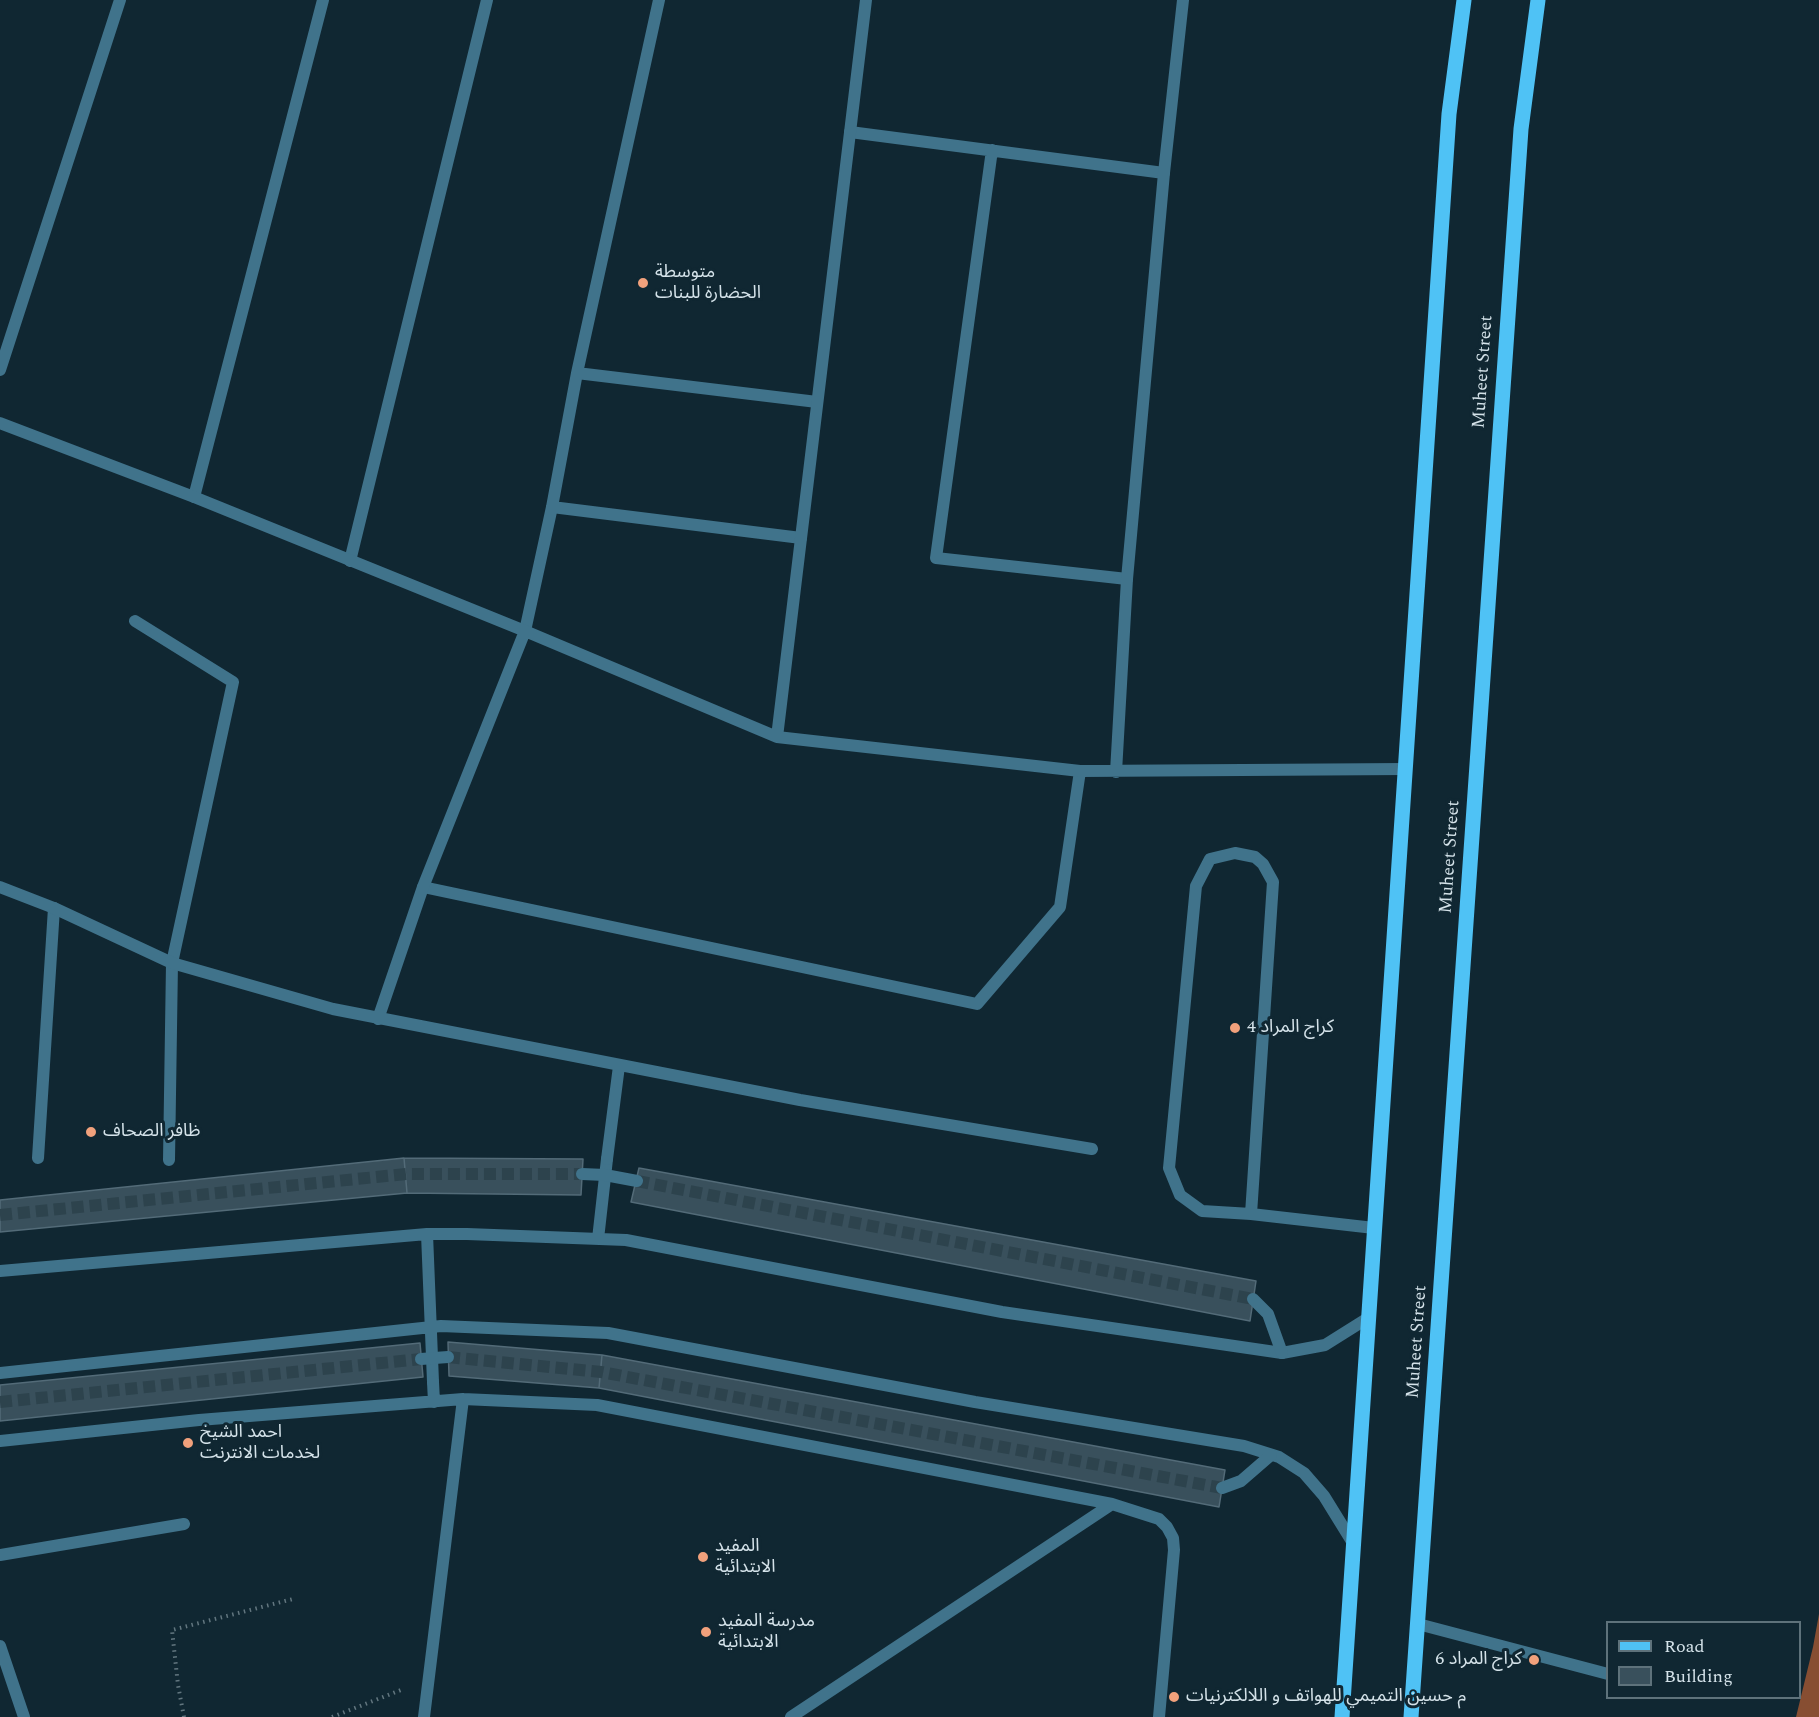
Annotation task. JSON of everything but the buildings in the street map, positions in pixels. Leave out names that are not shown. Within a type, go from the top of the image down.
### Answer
[{"type":"main road","points":[[1342,1717],[1449,126],[1464,0]]},
{"type":"main road","name":"Muheet Street","points":[[1411,1717],[1520,141],[1538,0]]},
{"type":"street","points":[[0,370],[120,0]]},
{"type":"street","points":[[194,497],[323,0]]},
{"type":"street","points":[[350,561],[487,0]]},
{"type":"street","points":[[378,1019],[423,887],[525,632],[578,373],[659,0]]},
{"type":"street","points":[[777,737],[866,0]]},
{"type":"street","points":[[1116,772],[1127,579],[1164,173],[1183,0]]},
{"type":"street","points":[[850,132],[1164,173]]},
{"type":"street","points":[[992,150],[936,558],[1127,579]]},
{"type":"street","points":[[578,373],[817,402]]},
{"type":"street","points":[[0,423],[194,497],[777,737],[1080,771],[1406,769]]},
{"type":"street","points":[[552,507],[801,538]]},
{"type":"street","points":[[135,621],[233,682],[172,963],[169,1160]]},
{"type":"street","points":[[423,887],[977,1004],[1060,907],[1080,771]]},
{"type":"street","points":[[1251,1214],[1273,882],[1263,864],[1255,857],[1235,853],[1210,860],[1196,886],[1169,1168],[1180,1195],[1202,1210],[1374,1228]]},
{"type":"street","points":[[0,887],[172,963],[333,1009],[800,1100],[1092,1149]]},
{"type":"street","points":[[38,1158],[54,909]]},
{"type":"street","points":[[598,1239],[619,1066]]},
{"type":"street","points":[[582,1174],[605,1175],[637,1181]]},
{"type":"street","points":[[0,1270],[456,1233],[626,1240],[1002,1312],[1282,1353],[1325,1345],[1368,1318]]},
{"type":"street","points":[[427,1234],[432,1327],[427,1358],[433,1382],[434,1402]]},
{"type":"street","points":[[1253,1299],[1268,1314],[1282,1353]]},
{"type":"street","points":[[0,1373],[441,1326],[608,1333],[975,1402],[1244,1446],[1279,1457],[1305,1473],[1324,1496],[1353,1543]]},
{"type":"street","points":[[427,1358],[448,1358]]},
{"type":"street","points":[[424,1717],[464,1399]]},
{"type":"street","points":[[0,1441],[199,1420],[464,1399],[597,1406],[1112,1504],[1159,1520],[1167,1527],[1173,1538],[1174,1550],[1159,1717]]},
{"type":"street","points":[[1222,1488],[1241,1481],[1271,1455]]},
{"type":"street","points":[[791,1717],[1112,1504]]},
{"type":"street","points":[[0,1555],[184,1524]]},
{"type":"street","points":[[1418,1624],[1606,1673]]},
{"type":"street","points":[[0,1646],[24,1717]]},
{"type":"path","points":[[184,1717],[172,1630],[293,1599]]},
{"type":"path","points":[[332,1717],[428,1679]]},
{"type":"shaded area","points":[[1819,1614],[1819,1717],[1796,1717],[1801,1699]]},
{"type":"tunnel","points":[[0,1215],[406,1174],[582,1174]]},
{"type":"tunnel","points":[[637,1181],[1253,1299]]},
{"type":"tunnel","points":[[448,1357],[601,1372],[1222,1488]]},
{"type":"tunnel","points":[[0,1402],[421,1359]]},
{"type":"place","name":"متوسطة الحضارة للبنات","points":[[643,283]]},
{"type":"place","name":"كراج المراد 4","points":[[1235,1028]]},
{"type":"place","name":"ظافر الصحاف","points":[[91,1132]]},
{"type":"place","name":"احمد الشيخ لخدمات الانترنت","points":[[188,1443]]},
{"type":"place","name":"المفيد الابتدائية","points":[[703,1557]]},
{"type":"place","name":"مدرسة المفيد الابتدائية","points":[[706,1632]]},
{"type":"place","name":"كراج المراد 6","points":[[1534,1660]]},
{"type":"place","name":"م حسين التميمي للهواتف و اللالكترنيات","points":[[1174,1697]]}]
